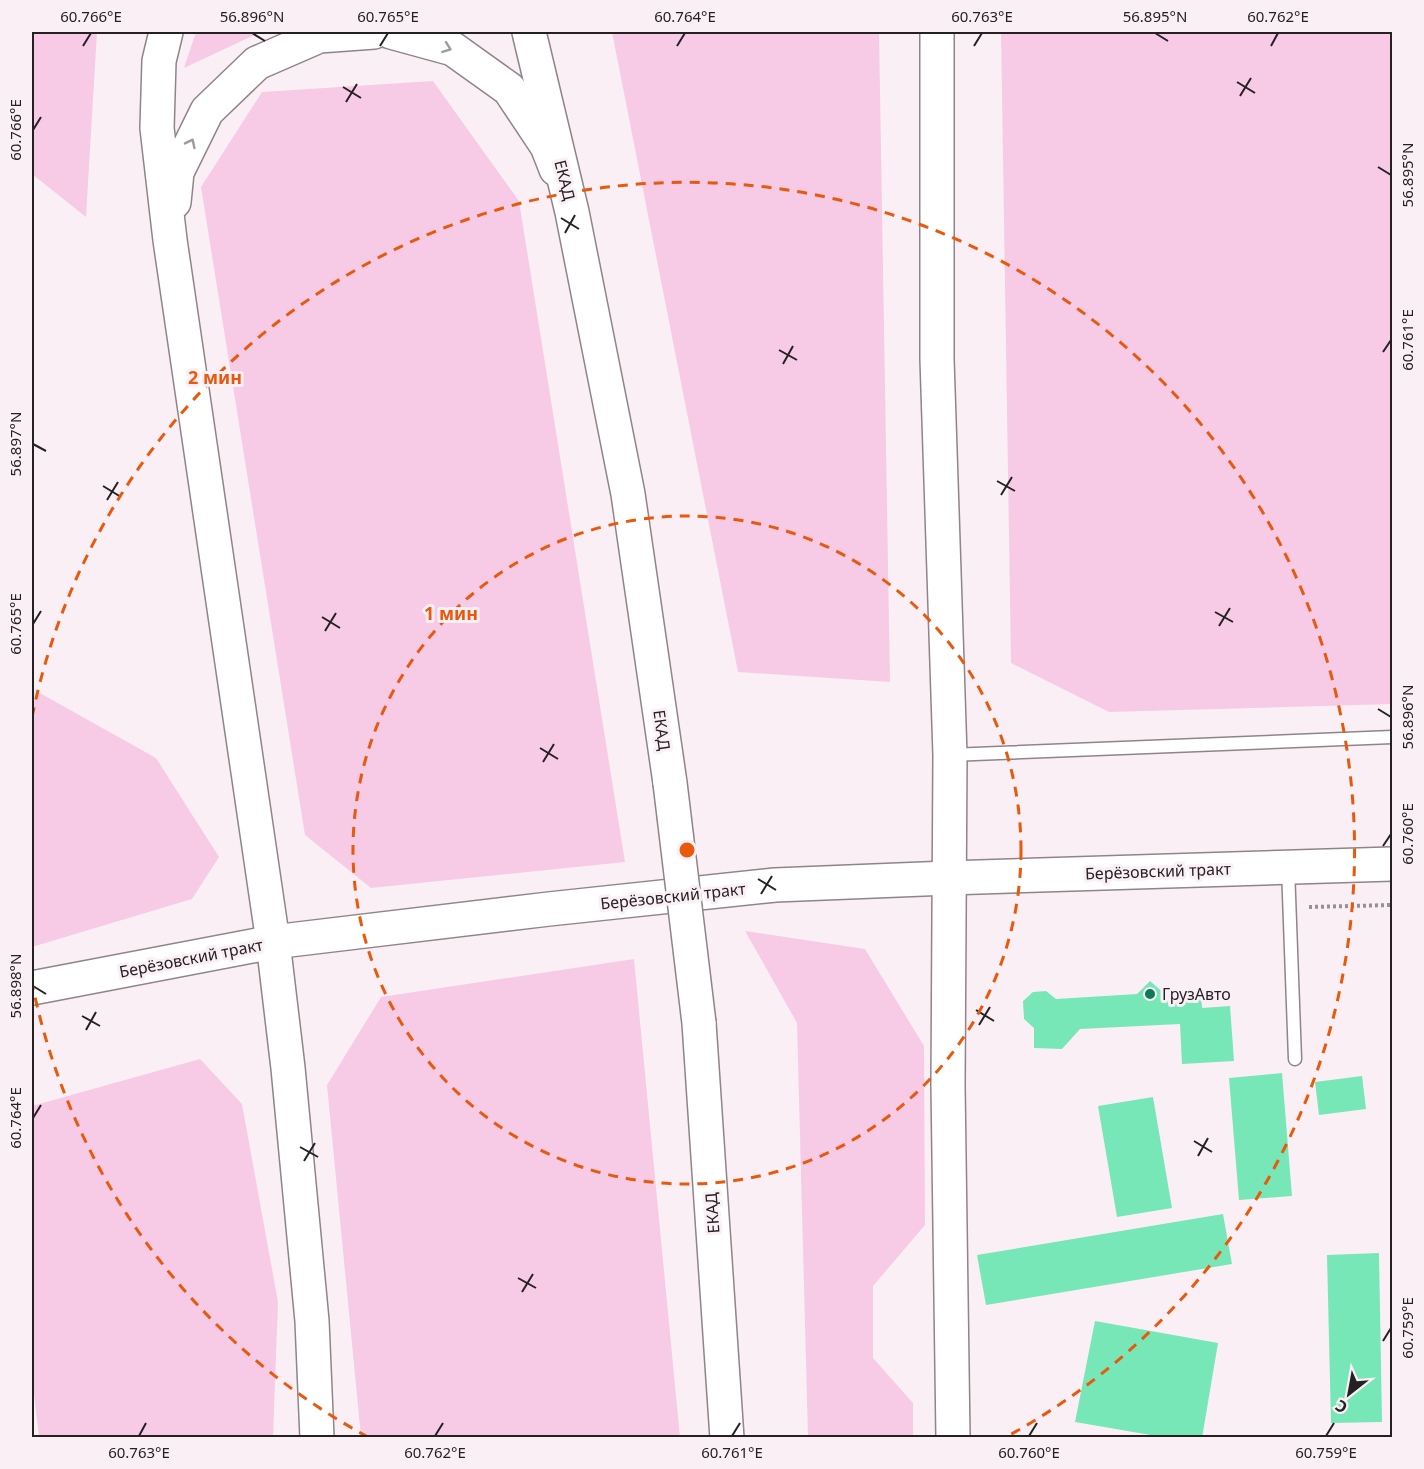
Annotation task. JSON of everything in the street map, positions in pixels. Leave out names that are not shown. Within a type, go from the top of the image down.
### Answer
[{"type":"main road","points":[[166,32],[159,61],[157,128],[170,240],[273,942],[288,1068],[312,1321],[317,1437]]},
{"type":"main road","points":[[170,240],[177,172],[207,111],[257,63],[319,36],[374,32]]},
{"type":"main road","points":[[391,32],[453,50],[509,89],[547,146],[573,212]]},
{"type":"main road","name":"ЕКАД","points":[[529,32],[573,212],[628,494],[670,783],[699,1023],[728,1437]]},
{"type":"main road","points":[[938,32],[937,358],[950,755],[948,1085],[953,1437]]},
{"type":"main road","name":"Берёзовский тракт","points":[[32,988],[273,942],[775,885],[1392,864]]},
{"type":"lane","points":[[950,755],[1392,737]]},
{"type":"lane","points":[[1287,867],[1295,1059]]},
{"type":"path","points":[[1289,909],[1392,905]]},
{"type":"shaded area","points":[[32,32],[97,32],[86,217],[32,174]]},
{"type":"shaded area","points":[[196,32],[261,32],[184,68]]},
{"type":"shaded area","points":[[612,32],[879,32],[890,682],[738,672]]},
{"type":"shaded area","points":[[1001,32],[1392,32],[1392,704],[1109,712],[1011,663]]},
{"type":"shaded area","points":[[433,81],[519,201],[625,862],[371,888],[305,835],[201,187],[262,92]]},
{"type":"shaded area","points":[[38,692],[156,758],[219,857],[192,899],[32,947],[32,707]]},
{"type":"shaded area","points":[[745,931],[865,949],[924,1046],[925,1225],[873,1286],[873,1358],[913,1403],[913,1437],[808,1437],[797,1023]]},
{"type":"shaded area","points":[[634,959],[680,1437],[361,1437],[327,1085],[381,997]]},
{"type":"shaded area","points":[[200,1059],[242,1104],[278,1302],[273,1437],[39,1437],[32,1377],[32,1106]]},
{"type":"building","points":[[1150,981],[1165,994],[1201,990],[1202,1008],[1230,1006],[1234,1061],[1182,1064],[1180,1024],[1080,1029],[1062,1049],[1034,1048],[1034,1028],[1024,1019],[1023,1001],[1033,992],[1046,991],[1056,999],[1137,994]]},
{"type":"building","points":[[1282,1073],[1292,1196],[1239,1200],[1229,1078]]},
{"type":"building","points":[[1362,1076],[1366,1109],[1319,1115],[1315,1082]]},
{"type":"building","points":[[1153,1097],[1172,1208],[1117,1217],[1098,1106]]},
{"type":"building","points":[[1223,1214],[1232,1264],[986,1305],[977,1255]]},
{"type":"building","points":[[1379,1253],[1382,1422],[1331,1423],[1327,1255]]},
{"type":"building","points":[[1095,1321],[1218,1343],[1202,1438],[1168,1438],[1075,1422]]},
{"type":"place","name":"ГрузАвто","points":[[1150,994]]}]
